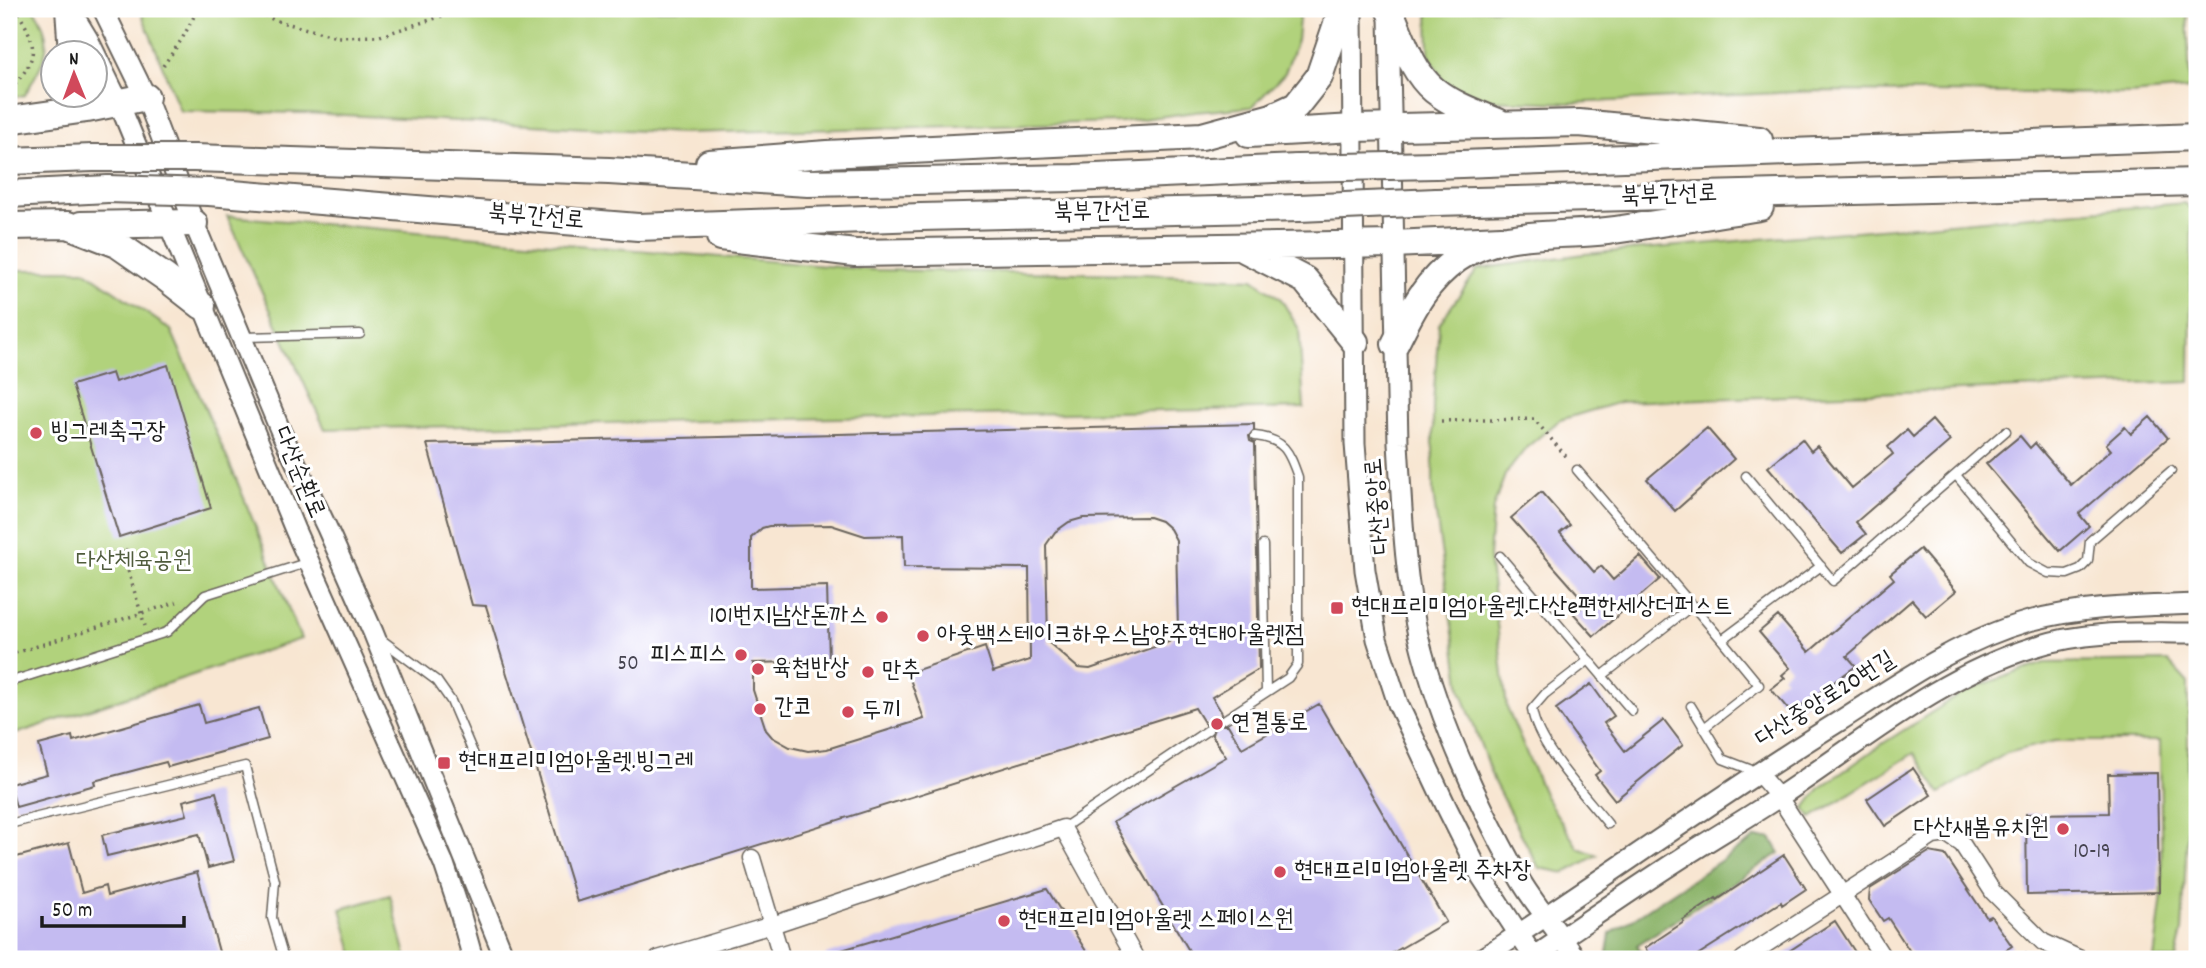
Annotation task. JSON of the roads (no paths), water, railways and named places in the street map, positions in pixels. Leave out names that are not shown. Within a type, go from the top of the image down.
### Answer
[{"type":"highway","points":[[69,9],[71,38]]},
{"type":"highway","points":[[1202,136],[1272,117],[1296,106],[1319,77],[1342,9]]},
{"type":"highway","points":[[1389,9],[1414,63],[1432,89],[1456,104],[1506,125]]},
{"type":"highway","points":[[16,119],[87,110],[146,97]]},
{"type":"highway","points":[[16,119],[38,108]]},
{"type":"highway","points":[[610,171],[827,154],[1354,128],[1579,123],[1879,150]]},
{"type":"highway","name":"북부간선로","points":[[9,161],[194,158],[610,171],[808,183],[1074,178],[2184,137]]},
{"type":"highway","name":"북부간선로","points":[[9,194],[108,190],[209,192],[638,227],[2185,182]]},
{"type":"highway","points":[[638,227],[855,253],[1393,244],[1606,231],[1869,190]]},
{"type":"highway","points":[[9,226],[182,223]]},
{"type":"highway","points":[[68,225],[117,244],[202,306]]},
{"type":"highway","points":[[1395,344],[1419,297],[1436,277],[1459,258],[1502,239]]},
{"type":"highway","points":[[1238,246],[1305,281],[1355,342]]},
{"type":"street","name":"다산순환로","points":[[69,9],[88,39],[242,337],[281,432],[373,632],[505,959]]},
{"type":"street","name":"다산순환로","points":[[103,9],[146,97],[182,223],[202,306],[309,562],[444,864],[473,959]]},
{"type":"street","name":"다산중앙로","points":[[1352,9],[1355,444],[1365,570],[1377,639],[1398,704],[1442,797],[1481,876],[1533,959]]},
{"type":"street","name":"다산중앙로","points":[[1389,9],[1395,344],[1402,510],[1418,632],[1450,737],[1481,804],[1519,879],[1576,959]]},
{"type":"street","name":"다산중앙로20번길","points":[[1481,959],[1757,772],[1937,659],[1992,634],[2057,614],[2128,606],[2197,604]]},
{"type":"street","name":"다산중앙로20번길","points":[[1533,959],[1930,694],[1995,661],[2067,638],[2111,633],[2197,633]]},
{"type":"street","points":[[1757,772],[1779,797],[1884,959]]},
{"type":"street","points":[[658,959],[772,925],[1063,828],[1136,959]]},
{"type":"street","points":[[1743,959],[1933,836],[1947,834],[1962,844],[1993,892],[2043,942],[2080,959]]},
{"type":"street","points":[[752,858],[782,959]]},
{"type":"lane","points":[[242,337],[360,334]]},
{"type":"lane","points":[[1746,476],[1833,581],[2006,432]]},
{"type":"lane","points":[[1225,719],[1288,678],[1298,664],[1298,477],[1290,454],[1279,442],[1255,436]]},
{"type":"lane","points":[[1577,470],[1759,685],[1704,728]]},
{"type":"lane","points":[[1956,475],[2029,562],[2048,573],[2067,574],[2080,569],[2088,561],[2090,541],[2171,471]]},
{"type":"lane","points":[[1263,545],[1266,691]]},
{"type":"lane","points":[[1500,556],[1632,711]]},
{"type":"lane","points":[[9,682],[167,632],[205,595],[309,562]]},
{"type":"lane","points":[[1722,640],[1821,566]]},
{"type":"lane","points":[[1602,676],[1693,605]]},
{"type":"lane","points":[[373,632],[437,681],[451,701],[474,755]]},
{"type":"lane","points":[[1589,660],[1545,694],[1532,709],[1534,722],[1545,744],[1608,824]]},
{"type":"lane","points":[[1691,706],[1723,759],[1757,772]]},
{"type":"lane","points":[[1063,828],[1208,730]]},
{"type":"lane","points":[[9,824],[244,766],[275,881],[272,918],[284,959]]},
{"type":"place","name":"빙그레축구장","points":[[36,433]]},
{"type":"place","name":"현대프리미엄아울렛.다산e편한세상더퍼스트","points":[[1337,608]]},
{"type":"place","name":"101번지남산돈까스","points":[[882,617]]},
{"type":"place","name":"아웃백스테이크하우스남양주현대아울렛점","points":[[923,636]]},
{"type":"place","name":"피스피스","points":[[741,655]]},
{"type":"place","name":"육첩반상","points":[[758,669]]},
{"type":"place","name":"만추","points":[[868,672]]},
{"type":"place","name":"간코","points":[[760,709]]},
{"type":"place","name":"두끼","points":[[848,712]]},
{"type":"place","name":"연결통로","points":[[1217,724]]},
{"type":"place","name":"현대프리미엄아울렛.빙그레","points":[[444,763]]},
{"type":"place","name":"다산새봄유치원","points":[[2063,829]]},
{"type":"place","name":"현대프리미엄아울렛 주차장","points":[[1280,872]]},
{"type":"place","name":"현대프리미엄아울렛 스페이스원","points":[[1004,921]]},
{"type":"park label","name":"다산체육공원","points":[[134,562]]}]
